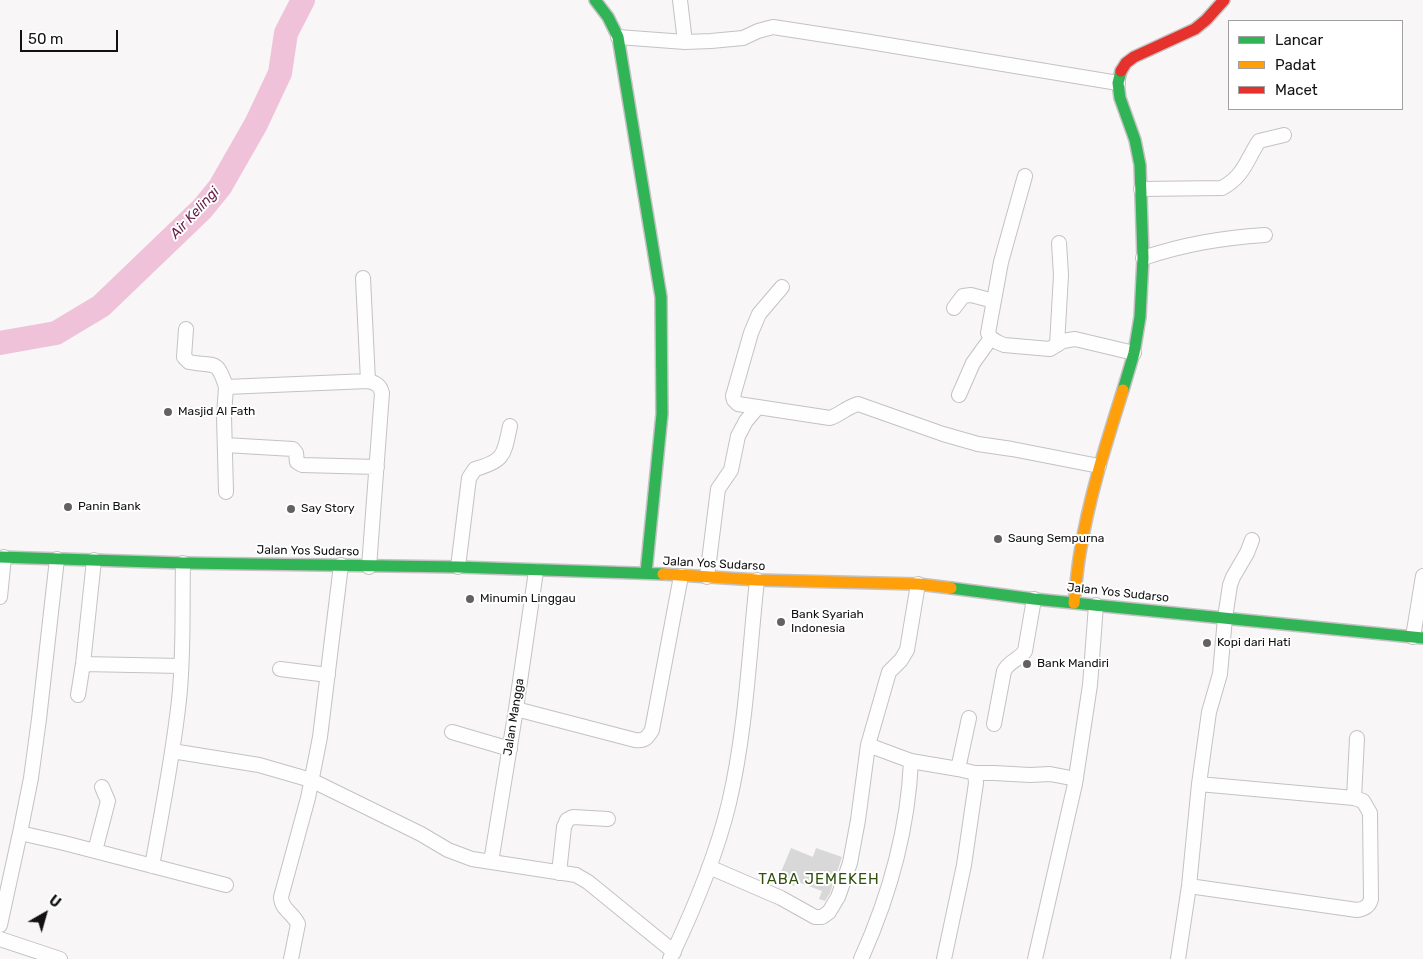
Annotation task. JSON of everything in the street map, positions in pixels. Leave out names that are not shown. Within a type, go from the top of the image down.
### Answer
[{"type":"main road","points":[[595,0],[608,17],[618,37],[661,296],[662,414],[646,574]]},
{"type":"main road","points":[[1074,603],[1080,547],[1098,466],[1134,353],[1140,317],[1143,258],[1139,154],[1120,98],[1118,84],[1120,72],[1126,63],[1195,29],[1224,0]]},
{"type":"main road","name":"Jalan Yos Sudarso","points":[[2,557],[183,563],[458,567],[756,580],[918,584],[1034,599],[1418,637]]},
{"type":"street","points":[[680,0],[685,42]]},
{"type":"street","points":[[618,37],[685,42],[711,41],[743,38],[758,31],[773,28],[864,41],[1118,84]]},
{"type":"street","points":[[1141,189],[1222,188],[1231,183],[1243,171],[1258,141],[1284,134]]},
{"type":"street","points":[[1025,176],[1001,262],[988,333],[991,338],[1004,345],[1050,348],[1063,341],[1075,339],[1134,353]]},
{"type":"street","points":[[1143,258],[1179,246],[1211,240],[1265,235]]},
{"type":"street","points":[[1058,345],[1061,274],[1059,243]]},
{"type":"street","points":[[363,278],[368,381]]},
{"type":"street","points":[[782,287],[759,314],[751,333],[733,396],[738,404],[830,418],[840,415],[847,407],[858,404],[943,434],[978,444],[1098,466]]},
{"type":"street","points":[[954,308],[963,296],[971,295],[994,301]]},
{"type":"street","points":[[186,329],[184,357],[188,362],[215,365],[219,368],[226,387],[224,416],[226,492]]},
{"type":"street","points":[[959,395],[973,363],[991,338]]},
{"type":"street","points":[[226,387],[368,381],[379,386],[382,393],[369,567]]},
{"type":"street","points":[[707,577],[718,489],[731,470],[738,436],[746,421],[757,408]]},
{"type":"street","points":[[458,567],[469,478],[475,468],[494,463],[501,457],[505,451],[510,426]]},
{"type":"street","points":[[225,445],[289,448],[294,450],[296,462],[302,465],[377,468]]},
{"type":"street","points":[[1178,959],[1189,886],[1199,784],[1209,712],[1220,674],[1225,618],[1232,577],[1247,553],[1252,540]]},
{"type":"street","points":[[0,597],[2,557]]},
{"type":"street","points":[[0,925],[31,778],[57,559]]},
{"type":"street","points":[[78,695],[94,560]]},
{"type":"street","points":[[152,866],[172,750],[181,666],[183,563]]},
{"type":"street","points":[[291,959],[298,924],[296,918],[283,906],[281,897],[308,798],[320,737],[341,565]]},
{"type":"street","name":"Jalan Mangga","points":[[491,862],[510,749],[536,571]]},
{"type":"street","points":[[516,709],[635,740],[642,741],[647,738],[652,730],[681,576]]},
{"type":"street","points":[[1418,637],[1423,576]]},
{"type":"street","points":[[172,750],[259,766],[311,780],[421,834],[448,850],[472,859],[576,875],[588,882],[672,955],[709,867],[729,802],[740,749],[756,580]]},
{"type":"street","points":[[709,867],[781,898],[815,917],[822,917],[829,912],[838,897],[850,863],[868,745],[889,672],[901,660],[907,650],[918,584]]},
{"type":"street","points":[[994,724],[1004,671],[1008,664],[1022,656],[1025,651],[1034,599]]},
{"type":"street","points":[[1035,959],[1076,779],[1090,685],[1096,605]]},
{"type":"street","points":[[83,664],[181,666]]},
{"type":"street","points":[[280,669],[328,675]]},
{"type":"street","points":[[958,769],[969,718]]},
{"type":"street","points":[[452,732],[510,749]]},
{"type":"street","points":[[1354,798],[1357,738]]},
{"type":"street","points":[[868,745],[911,761],[975,773],[1050,774],[1076,779]]},
{"type":"street","points":[[861,959],[890,882],[907,805],[911,761]]},
{"type":"street","points":[[944,959],[964,865],[976,783],[975,773]]},
{"type":"street","points":[[1189,886],[1357,910],[1364,909],[1370,904],[1371,899],[1370,814],[1363,801],[1354,798],[1199,784]]},
{"type":"street","points":[[95,851],[108,801],[102,787]]},
{"type":"street","points":[[559,873],[564,827],[567,820],[573,817],[608,819]]},
{"type":"street","points":[[20,833],[226,885]]},
{"type":"street","points":[[0,940],[55,958]]},
{"type":"building","points":[[791,848],[813,857],[816,848],[842,857],[830,893],[825,901],[819,899],[822,891],[795,881],[794,886],[778,879]]},
{"type":"waterway","name":"Air Kelingi","points":[[0,343],[56,333],[101,306],[202,209],[220,187],[256,124],[280,73],[286,33],[303,0]]},
{"type":"traffic: fast","points":[[595,0],[608,17],[618,37],[661,297],[662,414],[646,573]]},
{"type":"traffic: fast","points":[[1121,71],[1118,83],[1120,98],[1135,140],[1140,165],[1143,258],[1140,317],[1134,353],[1123,390]]},
{"type":"traffic: fast","points":[[0,557],[183,563],[458,567],[663,574]]},
{"type":"traffic: fast","points":[[951,588],[1034,599],[1423,638]]},
{"type":"traffic: slow","points":[[1074,603],[1079,559],[1088,512],[1123,390]]},
{"type":"traffic: slow","points":[[663,574],[757,580],[918,584],[951,588]]},
{"type":"traffic: jam","points":[[1121,71],[1126,63],[1134,57],[1195,29],[1224,0]]},
{"type":"place","name":"Masjid Al Fath","points":[[168,412]]},
{"type":"place","name":"Panin Bank","points":[[68,507]]},
{"type":"place","name":"Say Story","points":[[291,509]]},
{"type":"place","name":"Saung Sempurna","points":[[998,539]]},
{"type":"place","name":"Minumin Linggau","points":[[470,599]]},
{"type":"place","name":"Bank Syariah Indonesia","points":[[781,622]]},
{"type":"place","name":"Kopi dari Hati","points":[[1207,643]]},
{"type":"place","name":"Bank Mandiri","points":[[1027,664]]},
{"type":"district","name":"TABA JEMEKEH","points":[[819,880]]}]
